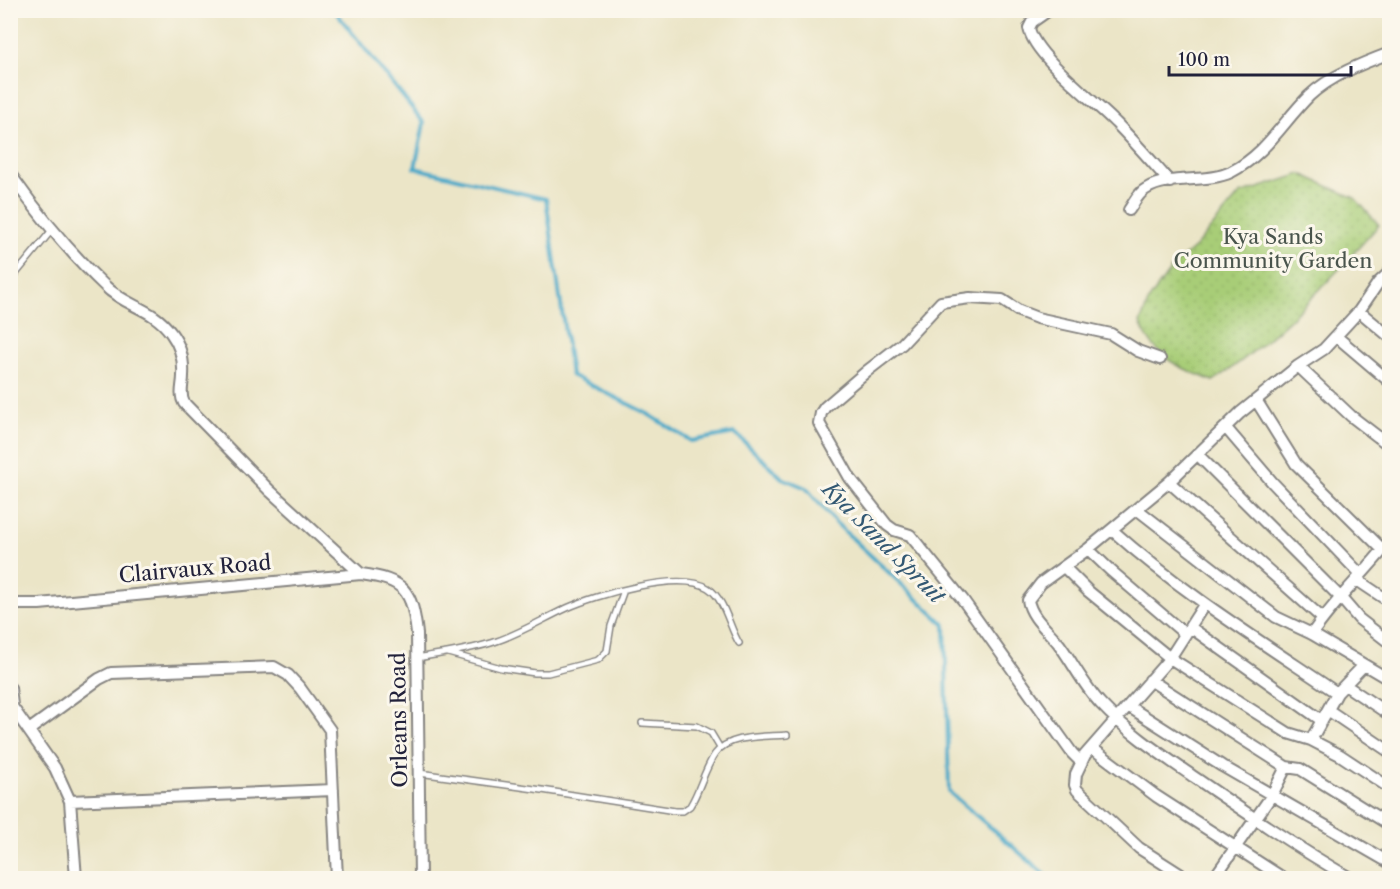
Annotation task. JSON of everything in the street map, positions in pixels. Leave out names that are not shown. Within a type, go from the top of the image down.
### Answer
[{"type":"street","points":[[1049,10],[1032,22],[1029,28],[1040,50],[1118,124],[1170,182]]},
{"type":"street","points":[[1129,210],[1146,189],[1170,182],[1229,173],[1244,164],[1266,147],[1311,94],[1353,69],[1389,53]]},
{"type":"street","points":[[10,174],[52,230],[105,286],[125,302],[147,310],[166,326],[180,353],[183,376],[181,397],[184,403],[269,490],[361,574]]},
{"type":"street","points":[[1350,879],[1163,756],[1117,719],[1092,694],[1058,643],[1029,607],[1029,600],[1036,589],[1138,510],[1256,400],[1298,366],[1317,355],[1337,337],[1359,311],[1373,289],[1389,274]]},
{"type":"street","points":[[1081,762],[1072,753],[963,600],[910,536],[891,528],[850,478],[819,418],[825,407],[902,344],[941,302],[947,300],[982,298],[1002,300],[1019,311],[1038,318],[1111,334],[1138,351],[1160,359]]},
{"type":"street","points":[[1359,311],[1389,337]]},
{"type":"street","points":[[1337,337],[1389,382]]},
{"type":"street","points":[[1298,366],[1351,417],[1389,447]]},
{"type":"street","points":[[1256,400],[1296,465],[1386,552],[1322,618],[1312,634]]},
{"type":"street","points":[[1226,428],[1359,578],[1389,602]]},
{"type":"street","points":[[1198,455],[1341,598],[1359,619],[1389,643]]},
{"type":"street","points":[[1169,482],[1322,618]]},
{"type":"street","points":[[1138,510],[1276,617],[1312,634],[1389,680]]},
{"type":"street","points":[[1112,530],[1138,554],[1204,605],[1341,689],[1389,715]]},
{"type":"street","points":[[1088,549],[1110,570],[1187,631],[1321,720]]},
{"type":"street","points":[[1064,567],[1088,591],[1170,658],[1288,733],[1311,740],[1340,755],[1389,788]]},
{"type":"street","name":"Clairvaux Road","points":[[10,604],[39,604],[361,574],[382,577]]},
{"type":"street","name":"Orleans Road","points":[[382,577],[401,586],[412,605],[417,634],[420,879]]},
{"type":"street","points":[[1186,879],[1139,848],[1077,790],[1074,780],[1081,762],[1170,658],[1204,605]]},
{"type":"street","points":[[1311,740],[1341,689],[1364,665]]},
{"type":"street","points":[[29,730],[75,695],[111,674],[274,667],[288,675],[300,688],[330,730],[337,879]]},
{"type":"street","points":[[1150,681],[1286,767],[1300,769],[1389,825]]},
{"type":"street","points":[[10,688],[11,705],[55,768],[70,801],[76,879]]},
{"type":"street","points":[[1128,706],[1272,795],[1389,863]]},
{"type":"street","points":[[1328,710],[1389,752]]},
{"type":"street","points":[[1092,748],[1156,796],[1283,879]]},
{"type":"street","points":[[1214,879],[1272,795],[1286,767]]},
{"type":"street","points":[[70,801],[333,790]]},
{"type":"lane","points":[[10,281],[52,230]]},
{"type":"lane","points":[[417,658],[494,642],[539,624],[579,603],[624,590],[684,581],[708,588],[716,594],[739,643]]},
{"type":"lane","points":[[446,653],[522,672],[548,673],[591,662],[604,656],[607,651],[611,626],[624,590]]},
{"type":"lane","points":[[642,723],[697,726],[711,733],[720,748]]},
{"type":"lane","points":[[419,773],[683,811],[690,806],[696,796],[714,755],[720,748],[737,740],[787,735]]},
{"type":"green space","name":"Kya Sands Community Garden","points":[[1301,174],[1355,198],[1379,225],[1280,329],[1213,381],[1169,360],[1153,345],[1140,323],[1150,298],[1173,266],[1196,246],[1240,194]]},
{"type":"waterway","name":"Kya Sand Spruit","points":[[334,10],[424,123],[415,168],[546,199],[571,375],[648,414],[691,441],[735,433],[782,478],[806,488],[836,523],[945,625],[949,792],[1049,878]]}]
